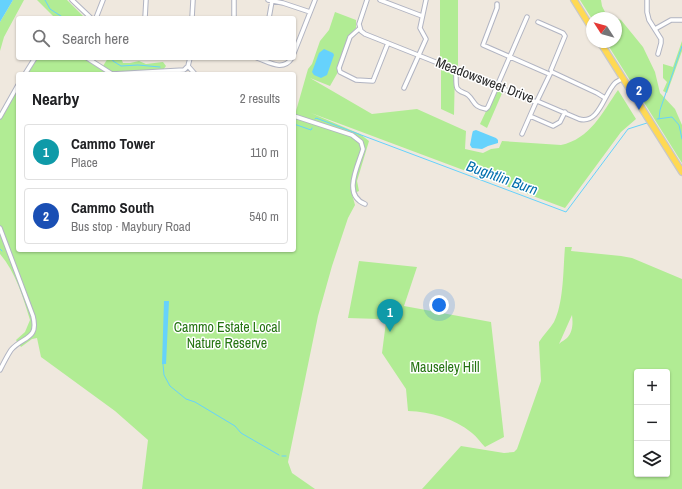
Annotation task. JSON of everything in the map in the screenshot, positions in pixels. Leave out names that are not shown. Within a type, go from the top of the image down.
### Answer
[{"type":"main road","points":[[574,0],[586,19]]},
{"type":"main road","points":[[604,48],[682,172]]},
{"type":"street","points":[[72,0],[89,16]]},
{"type":"street","points":[[97,16],[103,0]]},
{"type":"street","points":[[145,16],[146,0]]},
{"type":"street","points":[[192,16],[193,0]]},
{"type":"street","points":[[234,0],[234,16]]},
{"type":"street","points":[[269,16],[270,0],[310,12]]},
{"type":"street","points":[[296,48],[315,0]]},
{"type":"street","points":[[367,0],[360,20],[360,28],[350,37],[339,68],[340,72],[352,79],[372,81],[388,43]]},
{"type":"street","points":[[380,0],[422,16]]},
{"type":"street","points":[[404,88],[426,40],[420,28],[426,0]]},
{"type":"street","points":[[647,0],[649,20],[661,39],[658,54]]},
{"type":"street","points":[[497,4],[497,8],[483,46],[551,73],[605,98]]},
{"type":"street","points":[[455,69],[457,75],[456,87],[459,91],[469,96],[475,105],[484,109],[488,107],[527,17]]},
{"type":"street","points":[[655,29],[671,20],[682,20]]},
{"type":"street","points":[[522,134],[551,73],[565,36],[563,33],[538,22]]},
{"type":"street","name":"Meadowsweet Drive","points":[[360,28],[366,34],[583,120],[589,119],[595,114],[615,83],[623,78]]},
{"type":"street","points":[[26,72],[34,60]]},
{"type":"street","points":[[90,60],[109,72]]},
{"type":"street","points":[[147,72],[182,70],[188,66],[190,60]]},
{"type":"street","points":[[263,60],[280,66],[287,64],[290,60]]},
{"type":"street","points":[[188,66],[193,72]]},
{"type":"street","points":[[0,117],[16,89]]},
{"type":"street","points":[[530,116],[553,126],[560,122],[565,112]]},
{"type":"street","points":[[296,117],[352,135],[363,144],[352,189],[357,200],[365,204]]},
{"type":"street","points":[[0,228],[35,325],[31,334],[11,350],[0,370]]},
{"type":"green space","points":[[13,0],[24,0],[4,37],[0,51],[0,22]]},
{"type":"green space","points":[[37,0],[67,0],[83,16],[53,16]]},
{"type":"green space","points":[[440,0],[458,0],[458,69],[440,63]]},
{"type":"green space","points":[[580,0],[601,0],[605,12],[588,12]]},
{"type":"green space","name":"Cammo Estate Local Nature Reserve","points":[[335,12],[356,20],[356,28],[349,36],[338,67],[338,72],[330,86],[310,78],[372,114],[417,109],[466,131],[465,149],[483,153],[491,149],[499,148],[502,141],[561,145],[571,142],[588,131],[601,116],[618,90],[636,119],[621,132],[565,208],[311,113],[360,134],[369,141],[357,181],[359,191],[352,194],[355,205],[348,218],[332,266],[318,316],[288,462],[292,473],[315,489],[142,489],[148,440],[115,411],[41,357],[37,338],[32,339],[21,347],[16,340],[25,332],[30,320],[15,277],[6,261],[0,254],[0,120],[16,92],[16,252],[296,252],[296,111],[308,69],[312,64],[320,41],[329,30]]},
{"type":"green space","points":[[622,21],[643,47],[655,72],[660,93],[675,109],[682,125],[682,163],[610,48],[622,48]]},
{"type":"green space","points":[[682,41],[682,51],[667,93],[663,91],[667,82],[663,78],[663,64],[673,67]]},
{"type":"green space","points":[[36,60],[86,60],[105,72],[28,72]]},
{"type":"green space","points":[[107,60],[122,60],[123,63],[139,61],[146,64],[163,62],[166,66],[163,70],[111,72],[106,70],[103,66]]},
{"type":"green space","points":[[441,65],[455,69],[454,115],[441,109]]},
{"type":"green space","points":[[497,88],[503,91],[487,128],[480,124]]},
{"type":"green space","points":[[565,247],[572,247],[571,251],[632,258],[682,279],[682,489],[422,489],[461,446],[504,453],[514,452],[517,449],[541,381],[539,342],[554,322],[560,305]],"holes":[[[572,315],[572,324],[567,338],[559,344]]]},
{"type":"green space","name":"Mauseley Hill","points":[[359,261],[417,267],[404,306],[491,322],[504,437],[485,447],[476,436],[458,423],[434,414],[408,411],[406,389],[382,353],[386,322],[379,319],[348,318]]},
{"type":"water","points":[[0,0],[13,0],[0,22]]},
{"type":"water","points":[[324,49],[333,53],[334,55],[327,75],[321,78],[314,75],[312,72],[319,53]]},
{"type":"water","points":[[476,130],[496,138],[498,143],[482,149],[472,148],[470,145],[472,133]]},
{"type":"water","points":[[164,301],[169,301],[166,364],[162,364]]},
{"type":"waterway","name":"Bughtlin Burn","points":[[45,0],[50,9],[61,16]]},
{"type":"waterway","points":[[659,119],[660,110],[682,46]]},
{"type":"waterway","name":"Bughtlin Burn","points":[[113,60],[121,66],[138,65],[160,67]]},
{"type":"waterway","name":"Bughtlin Burn","points":[[657,119],[672,117],[679,125],[682,139]]},
{"type":"waterway","name":"Bughtlin Burn","points":[[315,119],[316,118],[566,212],[628,129],[647,123]]},
{"type":"waterway","name":"Bughtlin Burn","points":[[296,125],[311,130],[312,128]]},
{"type":"waterway","points":[[163,364],[164,375],[170,386],[186,399],[195,402],[235,426],[241,433],[279,455]]},
{"type":"place","name":"Cammo South","points":[[639,110]]},
{"type":"place","name":"Cammo Tower","points":[[390,332]]}]
